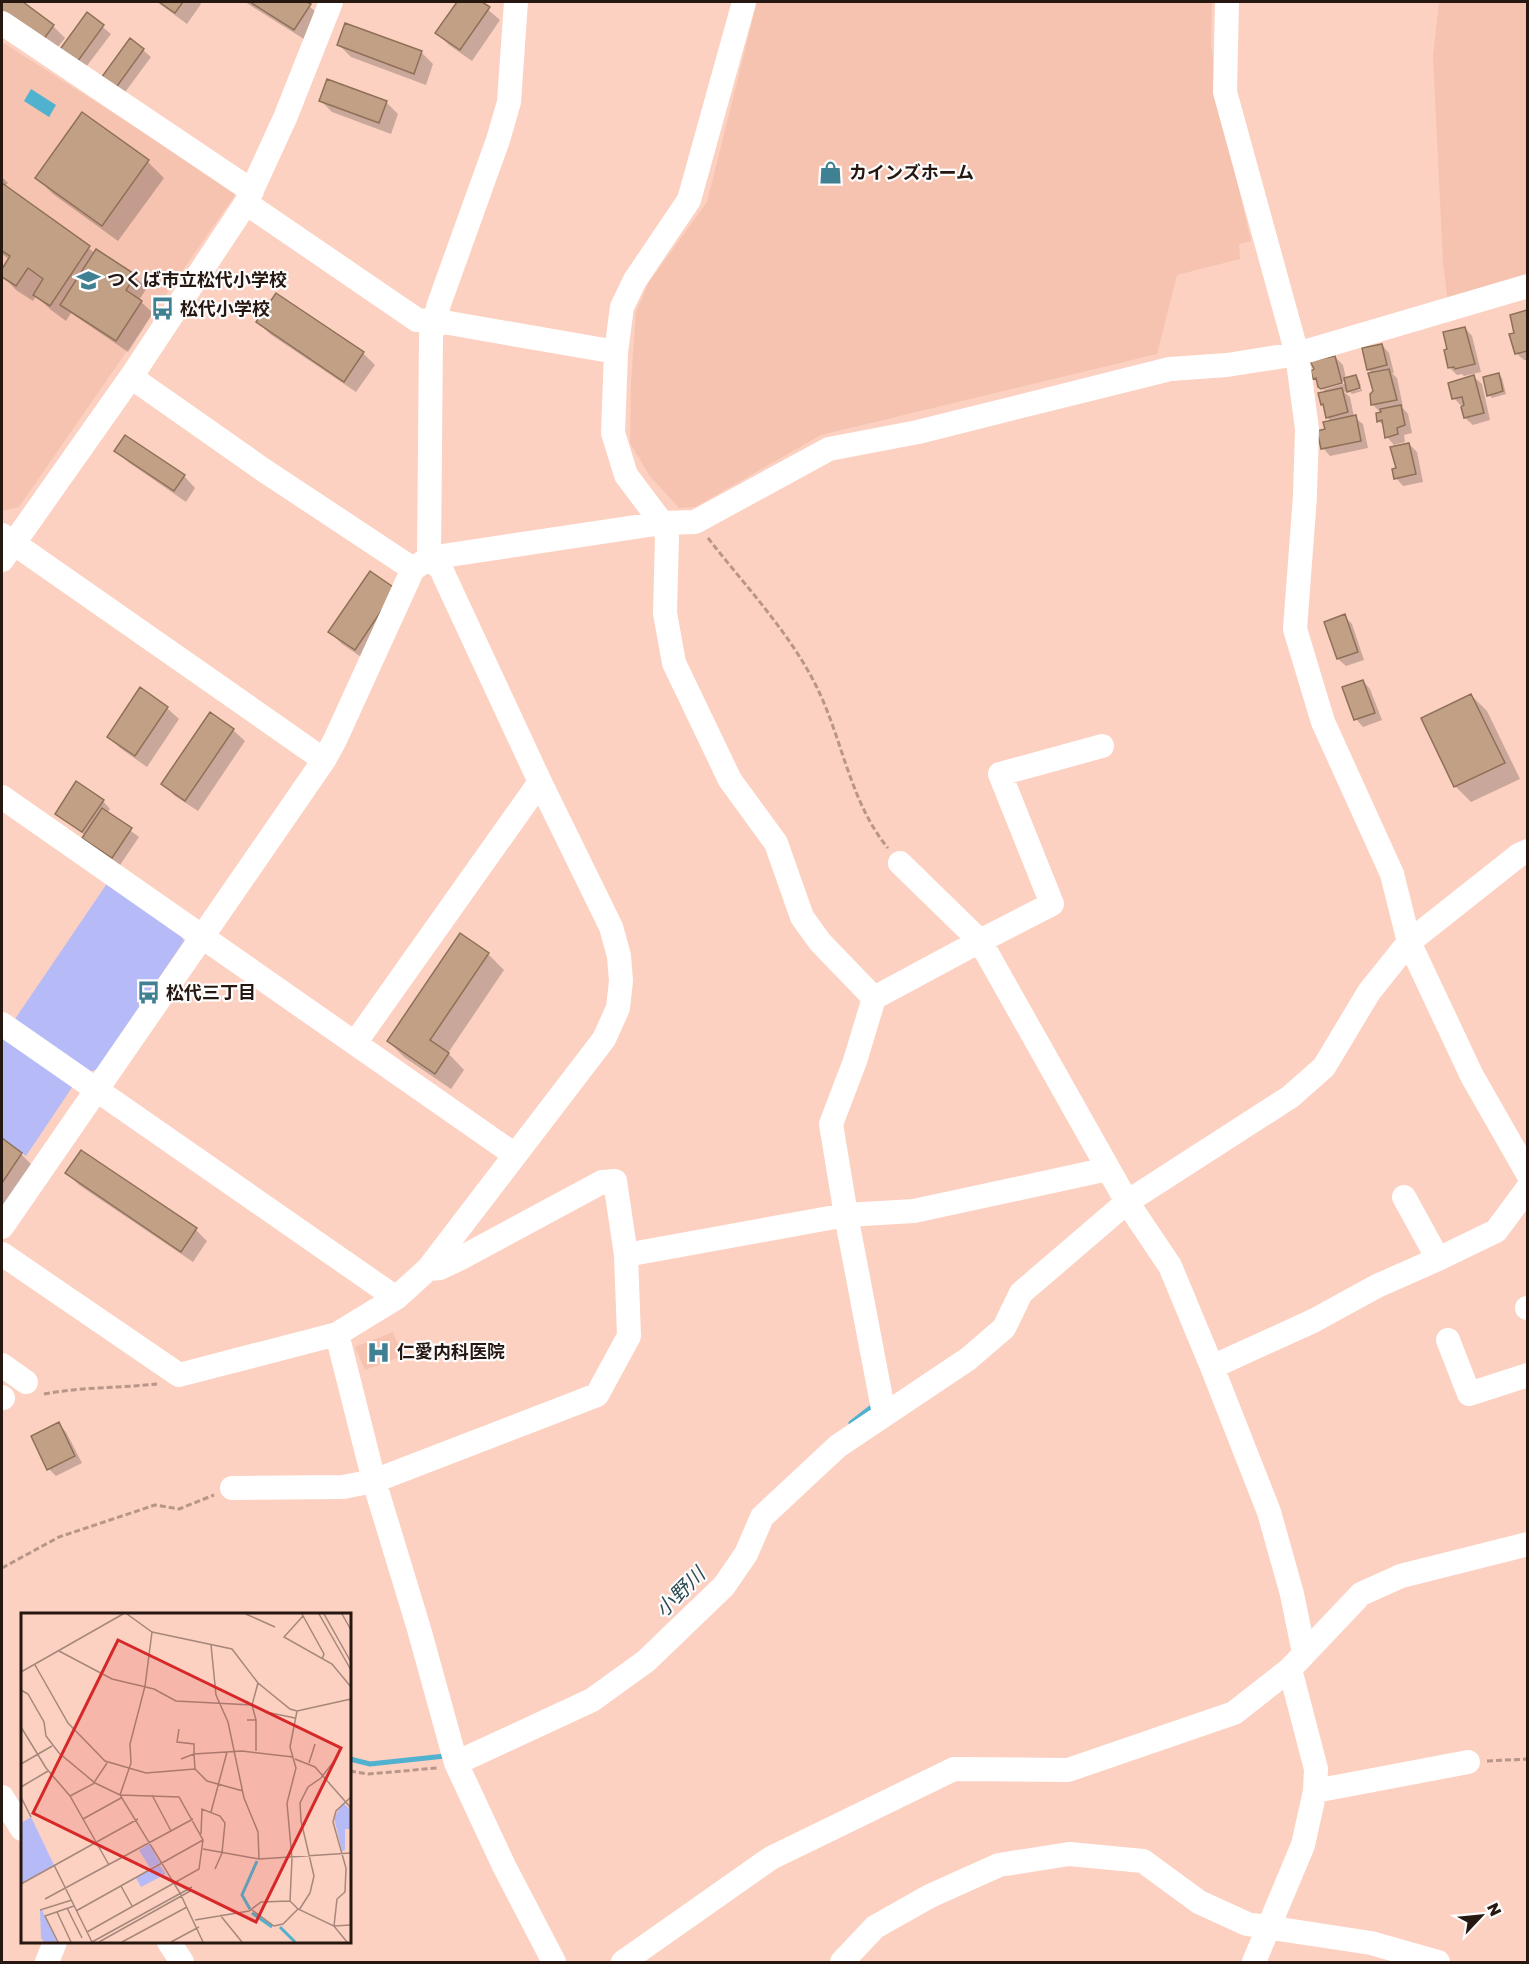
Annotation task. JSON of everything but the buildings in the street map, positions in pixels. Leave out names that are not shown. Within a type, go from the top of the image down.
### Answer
[{"type":"street","points":[[324,760],[5,546],[131,377],[249,197],[285,118],[331,2]]},
{"type":"street","points":[[2,1227],[324,760],[421,564],[431,335],[439,304],[498,140],[508,102],[516,2]]},
{"type":"street","points":[[744,2],[689,200],[635,280],[622,307],[616,352],[613,433],[626,475],[662,523],[667,537],[665,613],[674,663],[729,780],[776,843],[802,917],[820,942],[874,998]]},
{"type":"street","points":[[1227,2],[1226,92],[1297,354],[1307,429],[1305,496],[1295,629],[1323,722],[1392,874],[1410,942],[1472,1076],[1527,1174]]},
{"type":"street","points":[[2,23],[249,197],[417,320],[449,323],[616,352]]},
{"type":"street","points":[[421,564],[662,523],[695,522],[829,449],[918,432],[1170,369],[1227,365],[1297,354],[1527,286]]},
{"type":"street","points":[[2,1254],[179,1375],[337,1334],[396,1298],[428,1269],[604,1039],[618,1008],[621,981],[619,956],[611,927],[540,782],[441,569],[421,564],[262,469],[131,377]]},
{"type":"street","points":[[884,1414],[831,1124],[855,1061],[874,998],[1052,904],[1000,774],[1102,746]]},
{"type":"street","points":[[355,1043],[540,782]]},
{"type":"street","points":[[2,797],[515,1155]]},
{"type":"street","points":[[456,1763],[592,1700],[646,1661],[724,1586],[746,1554],[762,1517],[838,1446],[968,1359],[1004,1328],[1022,1293],[1127,1202],[1290,1097],[1324,1067],[1369,992],[1410,942],[1527,851]]},
{"type":"street","points":[[900,863],[980,941],[1127,1202],[1170,1266],[1269,1512],[1292,1594],[1298,1661],[1316,1769],[1315,1791],[1303,1845],[1254,1962]]},
{"type":"street","points":[[2,1024],[396,1298]]},
{"type":"street","points":[[626,1255],[846,1215],[914,1211],[1108,1169]]},
{"type":"street","points":[[232,1488],[343,1487],[374,1481],[597,1395],[629,1336],[626,1255],[615,1181],[602,1182],[440,1269],[428,1269]]},
{"type":"street","points":[[1212,1367],[1313,1321],[1377,1286],[1496,1231],[1527,1188]]},
{"type":"street","points":[[1404,1197],[1438,1259]]},
{"type":"street","points":[[337,1334],[374,1481],[419,1629],[456,1763],[504,1866],[554,1962]]},
{"type":"street","points":[[1448,1341],[1469,1394],[1527,1375]]},
{"type":"street","points":[[2,1365],[33,1388]]},
{"type":"street","points":[[624,1962],[771,1858],[954,1769],[1068,1770],[1234,1713],[1298,1661],[1361,1594],[1401,1576],[1527,1544]]},
{"type":"street","points":[[1315,1791],[1467,1762]]},
{"type":"street","points":[[2,1797],[21,1827]]},
{"type":"street","points":[[842,1962],[875,1928],[930,1896],[999,1865],[1069,1854],[1143,1861],[1199,1902],[1247,1924],[1371,1943],[1438,1962]]},
{"type":"street","points":[[47,1962],[54,1943]]},
{"type":"street","points":[[170,1943],[182,1962]]},
{"type":"path","points":[[695,522],[795,648],[820,693],[868,817],[877,835],[900,863]]},
{"type":"path","points":[[33,1388],[116,1389],[170,1383],[179,1375]]},
{"type":"path","points":[[2,1568],[59,1536],[155,1504],[179,1509],[232,1488]]},
{"type":"path","points":[[1467,1762],[1527,1759]]},
{"type":"path","points":[[351,1771],[368,1774],[441,1768],[456,1763]]},
{"type":"shaded area","points":[[757,2],[1212,2],[1211,44],[1222,118],[1251,241],[1239,244],[1240,259],[1177,275],[1157,354],[821,435],[695,507],[679,508],[649,475],[630,443],[636,312],[649,282],[707,202]]},
{"type":"shaded area","points":[[1439,2],[1527,2],[1527,276],[1448,303],[1443,263],[1433,56]]},
{"type":"shaded area","name":"つくば市立松代小学校","points":[[2,42],[237,192],[19,507],[2,511]]},
{"type":"shaded area","points":[[31,89],[56,105],[49,117],[24,101]]},
{"type":"shaded area","points":[[108,882],[180,933],[184,941],[97,1069],[87,1073],[13,1022]]},
{"type":"shaded area","points":[[2,1031],[75,1083],[26,1156],[2,1138]]},
{"type":"shaded area","name":"仁愛内科医院","points":[[393,1332],[403,1356],[365,1370],[355,1347]]},
{"type":"waterway","name":"小野川","points":[[851,1423],[873,1406]]},
{"type":"waterway","name":"小野川","points":[[351,1759],[370,1764],[445,1756]]},
{"type":"place","name":"カインズホーム","points":[[831,173]]},
{"type":"place","name":"つくば市立松代小学校","points":[[89,280]]},
{"type":"place","name":"松代小学校","points":[[162,309]]},
{"type":"place","name":"松代三丁目","points":[[148,993]]},
{"type":"place","name":"仁愛内科医院","points":[[379,1352]]}]
